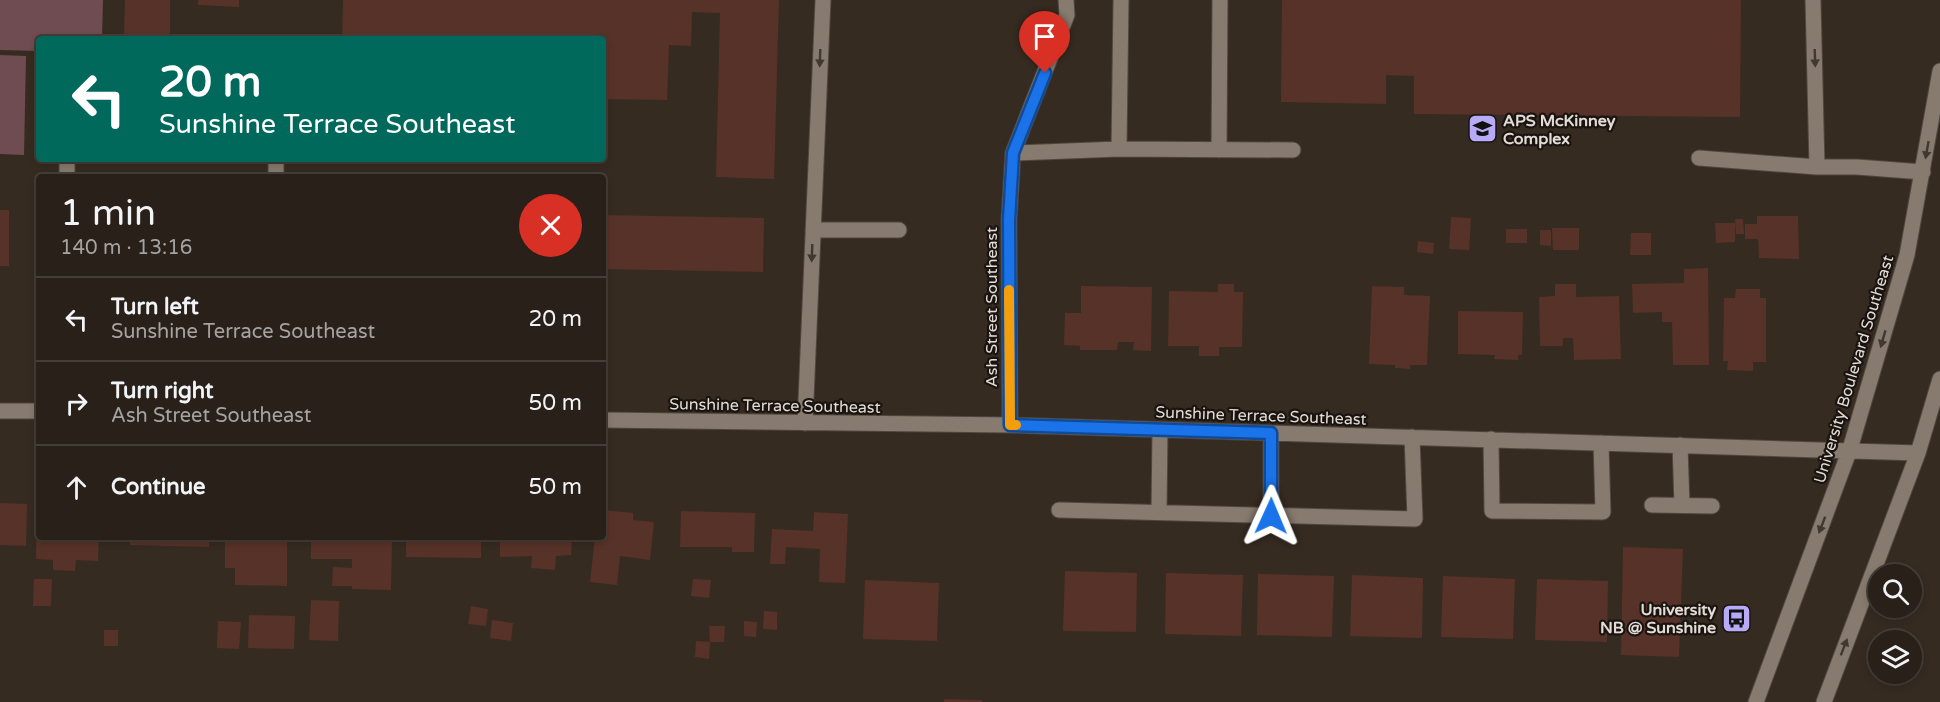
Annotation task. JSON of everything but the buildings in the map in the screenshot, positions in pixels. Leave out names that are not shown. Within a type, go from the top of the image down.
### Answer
[{"type":"street","points":[[805,423],[822,0]]},
{"type":"street","name":"Ash Street Southeast","points":[[1010,425],[1009,220],[1013,153],[1067,15],[1066,0]]},
{"type":"street","points":[[1119,148],[1121,0]]},
{"type":"street","points":[[1219,150],[1220,0]]},
{"type":"street","points":[[1814,0],[1817,167]]},
{"type":"street","name":"University Boulevard Southeast","points":[[1756,702],[1850,449],[1907,255],[1940,71]]},
{"type":"street","points":[[1013,153],[1119,148],[1293,150]]},
{"type":"street","points":[[1700,158],[1923,172]]},
{"type":"street","points":[[813,230],[899,230]]},
{"type":"street","points":[[1824,702],[1918,453],[1940,379]]},
{"type":"street","points":[[0,411],[36,411]]},
{"type":"street","name":"Sunshine Terrace Southeast","points":[[606,420],[1010,425],[1850,449],[1918,453]]},
{"type":"street","points":[[1159,512],[1160,430]]},
{"type":"street","points":[[1271,433],[1271,516]]},
{"type":"street","points":[[1059,510],[1415,519],[1412,437]]},
{"type":"street","points":[[1491,439],[1492,511],[1603,512],[1601,442]]},
{"type":"street","points":[[1680,445],[1682,505]]},
{"type":"street","points":[[1652,505],[1712,506]]},
{"type":"shaded area","points":[[0,0],[103,0],[102,36],[36,36],[36,51],[0,50]]},
{"type":"shaded area","points":[[0,55],[26,56],[24,155],[0,154]]},
{"type":"slow traffic","points":[[1009,290],[1010,425],[1016,425]]},
{"type":"place","name":"APS McKinney Complex","points":[[1482,129]]},
{"type":"place","name":"University NB @ Sunshine","points":[[1737,618]]},
{"type":"route","points":[[1045,73],[1013,153],[1009,220],[1010,425],[1271,433],[1271,516]]}]
